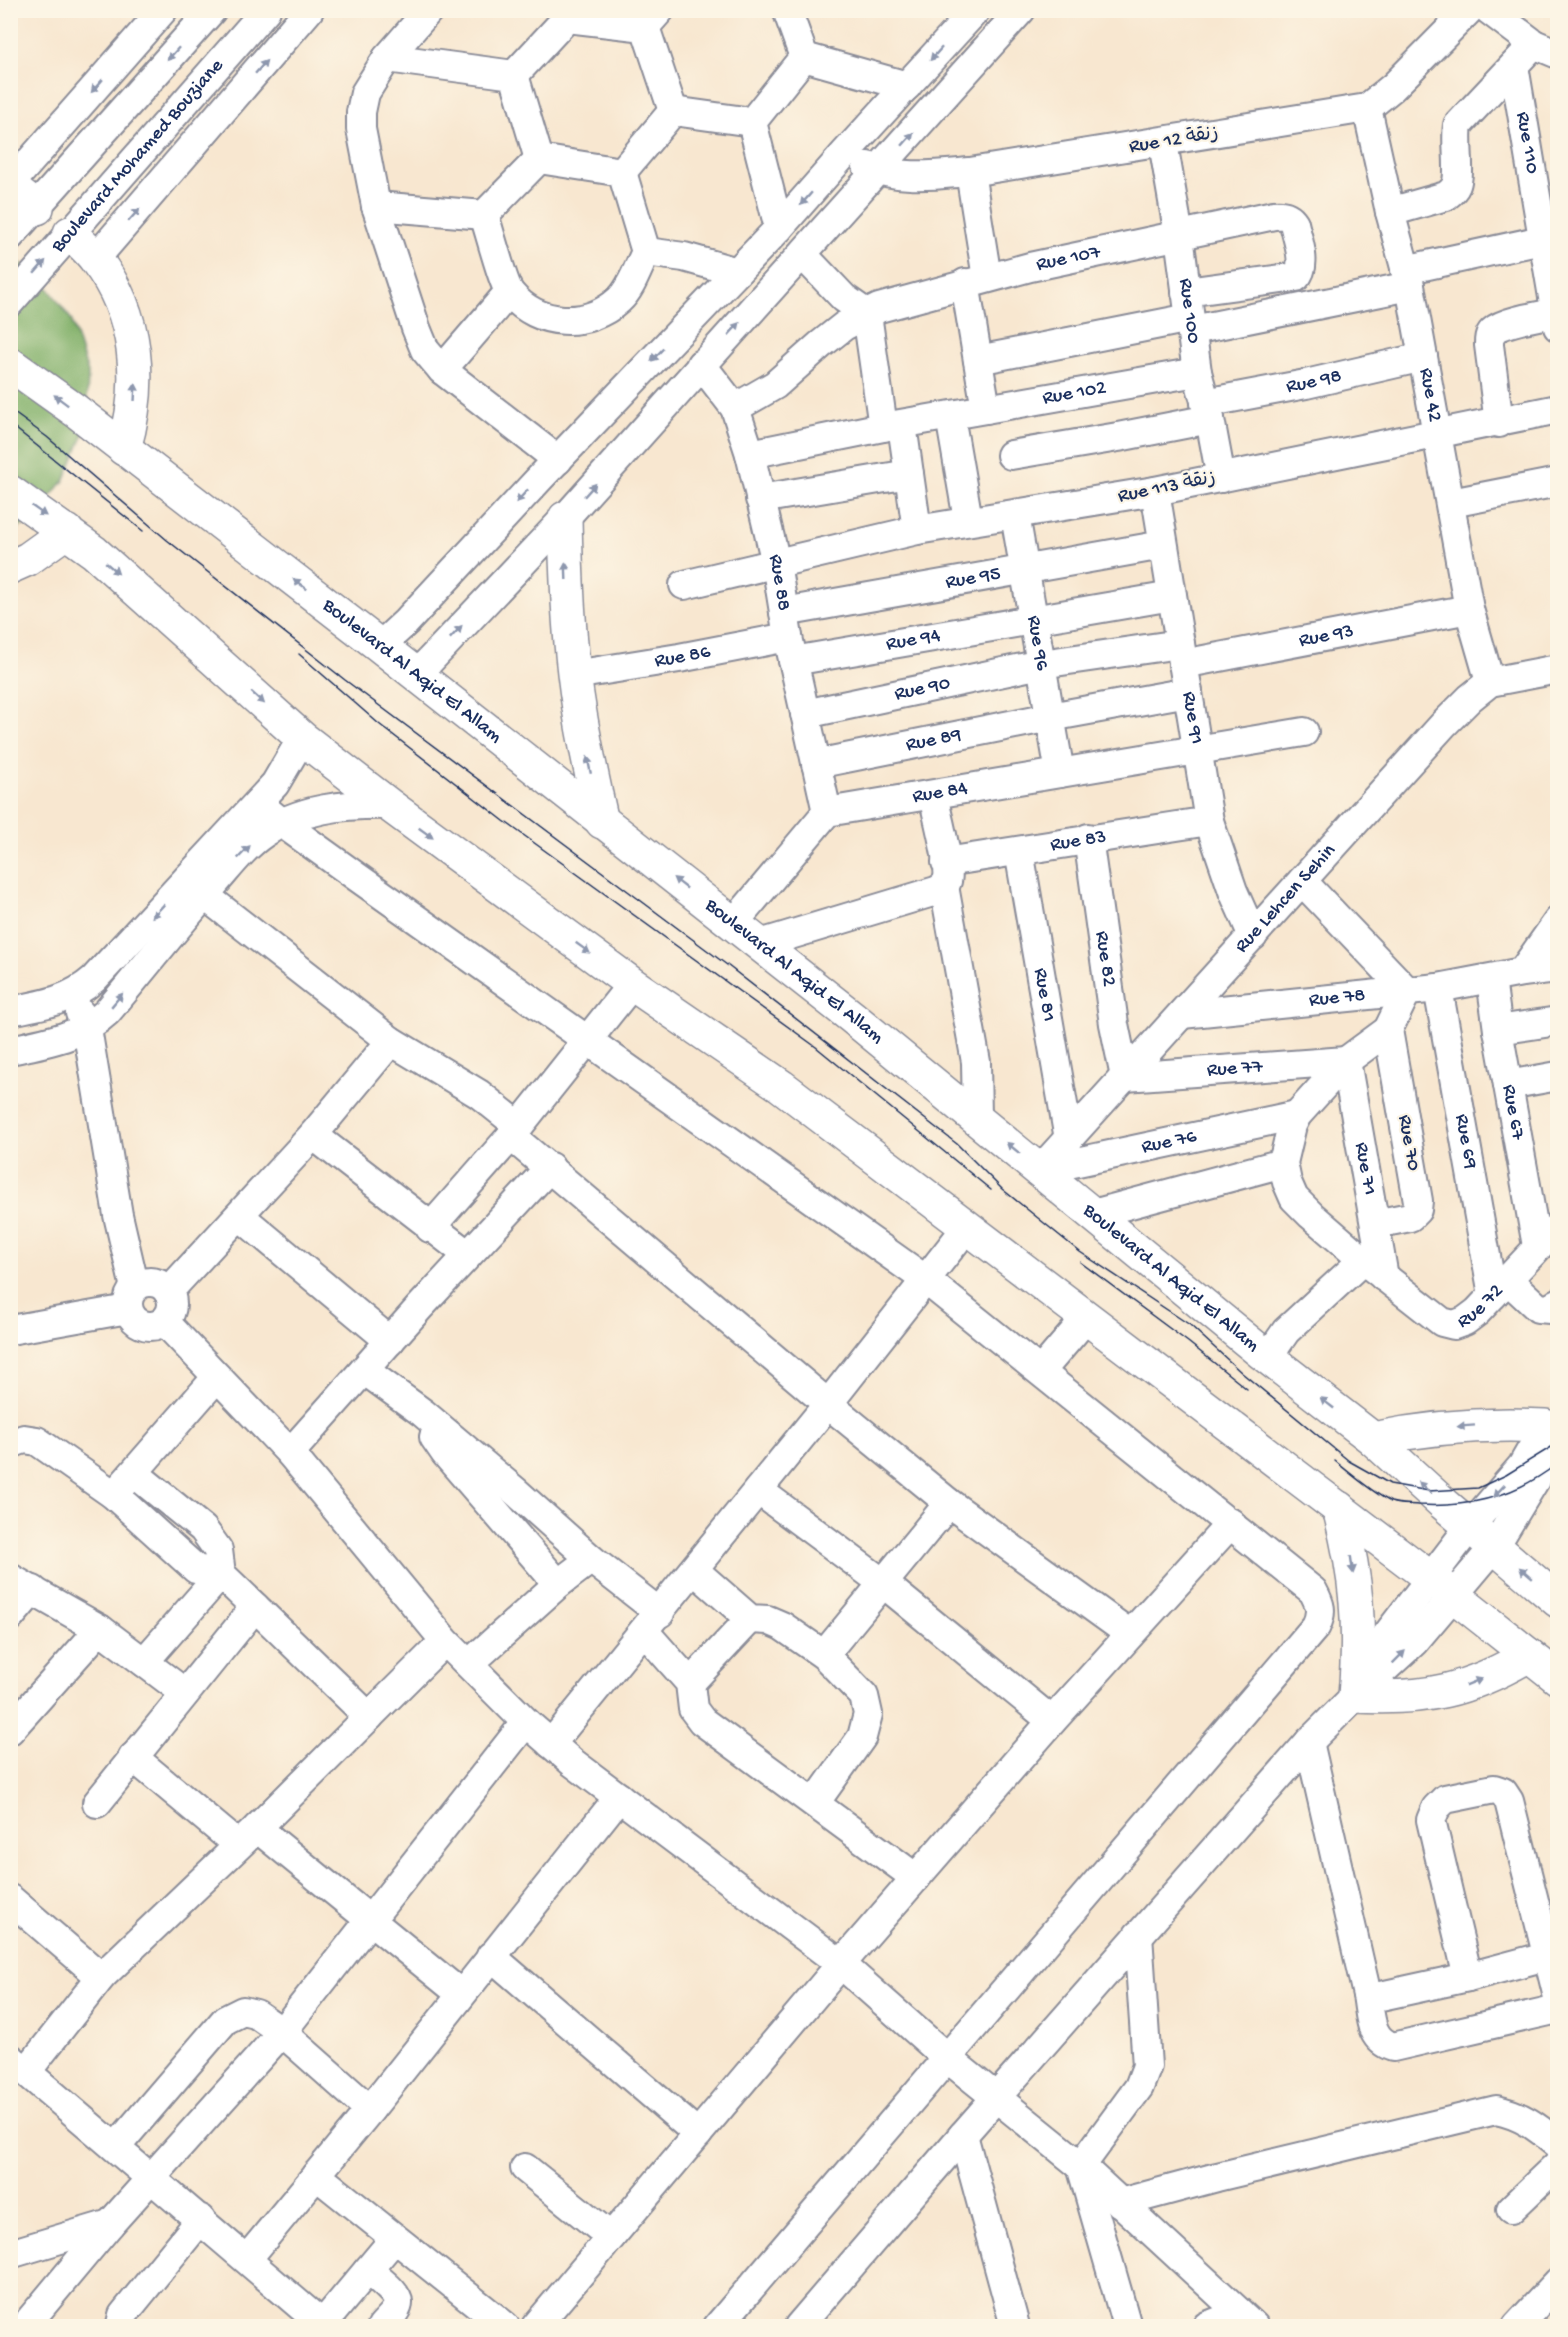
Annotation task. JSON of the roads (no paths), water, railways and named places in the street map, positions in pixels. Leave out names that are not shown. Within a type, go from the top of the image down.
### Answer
[{"type":"main road","points":[[10,185],[37,208]]},
{"type":"main road","points":[[70,233],[96,259],[111,283],[123,309],[131,336],[136,365],[135,393],[132,422],[124,449]]},
{"type":"main road","name":"Boulevard Al Aqid El Allam","points":[[10,363],[380,645],[602,822],[760,944],[1268,1357],[1373,1439],[1429,1491],[1557,1601]]},
{"type":"main road","points":[[10,492],[67,531],[115,570],[302,738],[389,805],[632,984],[781,1086],[1443,1587],[1557,1678]]},
{"type":"main road","points":[[565,518],[567,597],[574,675],[585,745],[602,822]]},
{"type":"main road","points":[[10,567],[28,559],[67,531]]},
{"type":"main road","points":[[1373,1439],[1453,1426],[1510,1425],[1551,1419]]},
{"type":"main road","points":[[1339,1508],[1351,1554],[1357,1601],[1359,1648],[1355,1696],[1392,1698],[1428,1695],[1464,1687],[1489,1677],[1529,1655]]},
{"type":"street","points":[[10,185],[163,10]]},
{"type":"street","name":"Boulevard Mohamed Bouziane","points":[[10,236],[212,10]]},
{"type":"street","name":"Boulevard Mohamed Bouziane","points":[[10,302],[266,10]]},
{"type":"street","points":[[96,259],[309,10]]},
{"type":"street","points":[[429,10],[387,58],[365,93],[361,112],[362,138],[376,206],[420,341],[442,370],[558,460]]},
{"type":"street","points":[[786,10],[804,57]]},
{"type":"street","points":[[416,675],[565,518],[701,364],[879,171],[1021,10]]},
{"type":"street","name":"Rue 12 زنقة","points":[[845,153],[879,171],[927,176],[970,172],[1163,143],[1367,108],[1393,87],[1469,10]]},
{"type":"street","points":[[1390,212],[1446,196],[1453,191],[1457,180],[1458,125],[1514,66],[1546,49],[1489,10]]},
{"type":"street","points":[[380,645],[406,622],[779,228],[974,11],[990,45]]},
{"type":"street","points":[[514,75],[566,14],[653,19],[673,111]]},
{"type":"street","points":[[804,57],[907,86]]},
{"type":"street","points":[[752,122],[804,57]]},
{"type":"street","points":[[387,58],[514,75]]},
{"type":"street","name":"Rue 110","points":[[1514,66],[1550,235],[1556,320]]},
{"type":"street","points":[[514,75],[539,159]]},
{"type":"street","name":"Rue 42","points":[[1367,108],[1407,278],[1438,433],[1469,609],[1491,682]]},
{"type":"street","points":[[673,111],[752,122]]},
{"type":"street","points":[[622,172],[673,111]]},
{"type":"street","points":[[752,122],[779,228]]},
{"type":"street","name":"Rue 100","points":[[1163,143],[1179,236],[1197,372],[1221,478]]},
{"type":"street","points":[[539,159],[622,172]]},
{"type":"street","points":[[484,215],[539,159]]},
{"type":"street","points":[[484,215],[509,292],[541,317],[572,320],[588,317],[608,308],[620,299],[631,283],[646,252],[622,172]]},
{"type":"street","points":[[970,172],[978,360],[986,409]]},
{"type":"street","points":[[376,206],[484,215]]},
{"type":"street","name":"Rue 107","points":[[735,408],[775,385],[844,326],[889,304],[1030,267],[1285,214],[1294,223],[1302,270],[1296,276],[1243,284]]},
{"type":"street","points":[[978,360],[1190,314],[1249,319],[1407,278],[1550,235]]},
{"type":"street","points":[[646,252],[684,257],[737,272]]},
{"type":"street","points":[[803,255],[844,298],[867,314],[892,426],[909,474],[917,530]]},
{"type":"street","points":[[1190,314],[1243,284],[1249,319]]},
{"type":"street","points":[[442,370],[509,292]]},
{"type":"street","points":[[1499,423],[1489,345],[1491,333],[1508,324],[1556,320]]},
{"type":"street","name":"Rue 98","points":[[1011,455],[1118,437],[1306,384],[1423,357]]},
{"type":"street","name":"Rue 88","points":[[701,364],[735,408],[750,454],[776,563],[788,637],[827,812]]},
{"type":"street","name":"Rue 102","points":[[750,454],[892,426],[1197,372]]},
{"type":"street","name":"Rue 113 زنقة","points":[[684,585],[917,530],[1155,491],[1438,433],[1499,423],[1557,409]]},
{"type":"street","points":[[950,416],[968,520]]},
{"type":"street","points":[[760,499],[909,474]]},
{"type":"street","points":[[1451,503],[1557,482]]},
{"type":"street","name":"Rue 91","points":[[1155,491],[1209,821],[1233,891],[1253,936]]},
{"type":"street","name":"Rue 96","points":[[1015,515],[1060,773]]},
{"type":"street","name":"Rue 95","points":[[788,637],[1024,570],[1164,545]]},
{"type":"street","name":"Rue 94","points":[[788,637],[1033,619],[1172,596]]},
{"type":"street","name":"Rue 93","points":[[1041,664],[1182,654],[1469,609]]},
{"type":"street","name":"Rue 86","points":[[574,675],[788,637]]},
{"type":"street","name":"Rue 90","points":[[805,714],[1041,664]]},
{"type":"street","name":"Rue Lehcen Sehin","points":[[1040,1170],[1470,698],[1491,682],[1557,669]]},
{"type":"street","name":"Rue 89","points":[[816,764],[1188,692]]},
{"type":"street","name":"Rue 84","points":[[827,812],[1304,732]]},
{"type":"street","points":[[10,1050],[64,1038],[87,1028],[107,1012],[196,887],[258,803],[275,784],[302,738]]},
{"type":"street","points":[[933,795],[942,880],[976,1062],[977,1119]]},
{"type":"street","points":[[258,803],[282,823],[926,1280],[1231,1523],[1313,1591],[1320,1605],[1321,1615],[1316,1626],[718,2326]]},
{"type":"street","points":[[10,1011],[51,1003],[73,994],[94,980],[196,887],[263,834],[282,823],[334,807],[362,804],[389,805]]},
{"type":"street","points":[[733,924],[827,812]]},
{"type":"street","name":"Rue 83","points":[[760,944],[1019,851],[1088,838],[1209,821]]},
{"type":"street","name":"Rue 82","points":[[1088,838],[1114,1024],[1125,1077]]},
{"type":"street","name":"Rue 81","points":[[1019,851],[1069,1139]]},
{"type":"street","points":[[1268,1357],[1286,1331],[1373,1269],[1294,1198],[1287,1182],[1284,1163],[1296,1114],[1346,1061],[1388,1030],[1407,991],[1302,881]]},
{"type":"street","points":[[196,887],[391,1041],[479,1094],[550,1167],[828,1404],[949,1503],[1130,1634]]},
{"type":"street","points":[[1522,972],[1557,921]]},
{"type":"street","name":"Rue 78","points":[[1182,1014],[1438,988],[1522,972],[1557,968]]},
{"type":"street","name":"Rue 67","points":[[1491,979],[1537,1246]]},
{"type":"street","points":[[430,1228],[515,1131],[632,984]]},
{"type":"street","name":"Rue 69","points":[[1438,988],[1500,1287]]},
{"type":"street","points":[[10,1330],[131,1298],[143,1283],[153,1282],[162,1286],[168,1292],[172,1307],[164,1321],[158,1325],[142,1325],[135,1322],[131,1298],[118,1215],[87,1028],[73,994]]},
{"type":"street","points":[[1498,1030],[1557,1021]]},
{"type":"street","name":"Rue 70","points":[[1375,1224],[1410,1217],[1418,1210],[1388,1030]]},
{"type":"street","points":[[168,1292],[313,1135],[391,1041]]},
{"type":"street","name":"Rue 77","points":[[1125,1077],[1346,1061]]},
{"type":"street","name":"Rue 71","points":[[1346,1061],[1375,1224],[1373,1269]]},
{"type":"street","points":[[1508,1085],[1557,1076]]},
{"type":"street","name":"Rue 76","points":[[1040,1170],[1296,1114]]},
{"type":"street","points":[[313,1135],[468,1256]]},
{"type":"street","points":[[1093,1214],[1284,1163]]},
{"type":"street","points":[[290,1453],[550,1167]]},
{"type":"street","points":[[240,1216],[390,1341]]},
{"type":"street","name":"Rue 72","points":[[1373,1269],[1442,1322],[1454,1325],[1465,1321],[1477,1312],[1557,1226]]},
{"type":"street","points":[[551,1744],[828,1404],[967,1227]]},
{"type":"street","points":[[1500,1287],[1538,1308],[1550,1309],[1556,1304]]},
{"type":"street","points":[[1041,1371],[1087,1317]]},
{"type":"street","points":[[164,1321],[290,1453],[445,1641],[526,1722],[619,1797],[841,1964],[946,2057],[1081,2166],[1247,2320]]},
{"type":"street","points":[[364,1370],[423,1413],[516,1491],[591,1559],[652,1622],[690,1683],[693,1709],[702,1720],[916,1878]]},
{"type":"street","points":[[114,1495],[218,1377]]},
{"type":"street","points":[[423,1413],[433,1436],[445,1453],[558,1584]]},
{"type":"street","points":[[799,2326],[963,2135],[998,2098],[1138,1935],[1309,1742],[1414,1642],[1443,1587],[1470,1525],[1522,1466],[1551,1419]]},
{"type":"street","points":[[1443,1587],[1495,1546],[1535,1480],[1551,1419]]},
{"type":"street","points":[[10,1444],[24,1439],[37,1442],[114,1495],[196,1569],[221,1574],[369,1717]]},
{"type":"street","points":[[134,1473],[211,1538],[218,1550],[221,1574],[144,1662]]},
{"type":"street","points":[[758,1490],[883,1583],[1052,1721]]},
{"type":"street","points":[[824,1655],[949,1503]]},
{"type":"street","points":[[536,2326],[841,1964],[1052,1721],[1231,1523]]},
{"type":"street","points":[[469,1664],[558,1584],[591,1559]]},
{"type":"street","points":[[694,1570],[750,1619],[768,1620],[782,1626],[824,1655],[864,1696],[868,1714],[862,1737],[814,1803]]},
{"type":"street","points":[[10,1617],[22,1584],[100,1629],[185,1693]]},
{"type":"street","points":[[98,1803],[255,1607]]},
{"type":"street","points":[[690,1683],[750,1619]]},
{"type":"street","points":[[10,1730],[100,1629]]},
{"type":"street","points":[[394,2239],[322,2326],[19,2064],[101,1977],[248,1836],[445,1641]]},
{"type":"street","points":[[10,2313],[22,2326],[282,2032],[526,1722]]},
{"type":"street","points":[[1309,1742],[1374,2034],[1383,2044],[1393,2048],[1557,2009]]},
{"type":"street","points":[[133,1757],[371,1920],[461,1994]]},
{"type":"street","points":[[1468,1977],[1431,1820],[1436,1808],[1445,1799],[1494,1789],[1503,1792],[1509,1801],[1557,1997]]},
{"type":"street","points":[[247,2259],[370,2110],[619,1797]]},
{"type":"street","points":[[10,1899],[101,1977]]},
{"type":"street","points":[[1081,2166],[1139,2087],[1147,2066],[1138,1935]]},
{"type":"street","points":[[491,1956],[698,2134]]},
{"type":"street","points":[[1367,1995],[1376,1997],[1468,1977],[1546,1956]]},
{"type":"street","points":[[116,2147],[225,2020],[243,2011],[255,2014],[282,2032],[370,2110]]},
{"type":"street","points":[[1120,2203],[1217,2176],[1496,2110],[1513,2113],[1530,2121],[1557,2144]]},
{"type":"street","points":[[963,2135],[1016,2326]]},
{"type":"street","points":[[1511,2210],[1557,2164]]},
{"type":"street","points":[[1081,2166],[1126,2326]]},
{"type":"street","points":[[525,2168],[611,2237]]},
{"type":"street","points":[[316,2175],[506,2326]]},
{"type":"street","points":[[122,2326],[123,2315],[201,2219]]},
{"type":"street","points":[[10,2254],[110,2224]]},
{"type":"street","points":[[368,2270],[396,2294],[399,2302],[382,2326]]},
{"type":"street","points":[[1519,2326],[1557,2282]]},
{"type":"street","points":[[1207,2326],[1247,2320]]},
{"type":"tram line","points":[[10,410],[47,437],[167,540],[345,680],[727,965],[957,1144],[1002,1189],[1080,1252],[1190,1325],[1242,1373],[1349,1461],[1390,1484],[1429,1491],[1478,1488],[1506,1475],[1558,1443]]},
{"type":"tram line","points":[[10,424],[143,531]]},
{"type":"tram line","points":[[299,654],[379,724],[504,821],[816,1047],[991,1190]]},
{"type":"tram line","points":[[1080,1262],[1247,1389]]},
{"type":"tram line","points":[[1335,1461],[1391,1502],[1438,1505],[1493,1498],[1526,1484],[1558,1463]]}]
